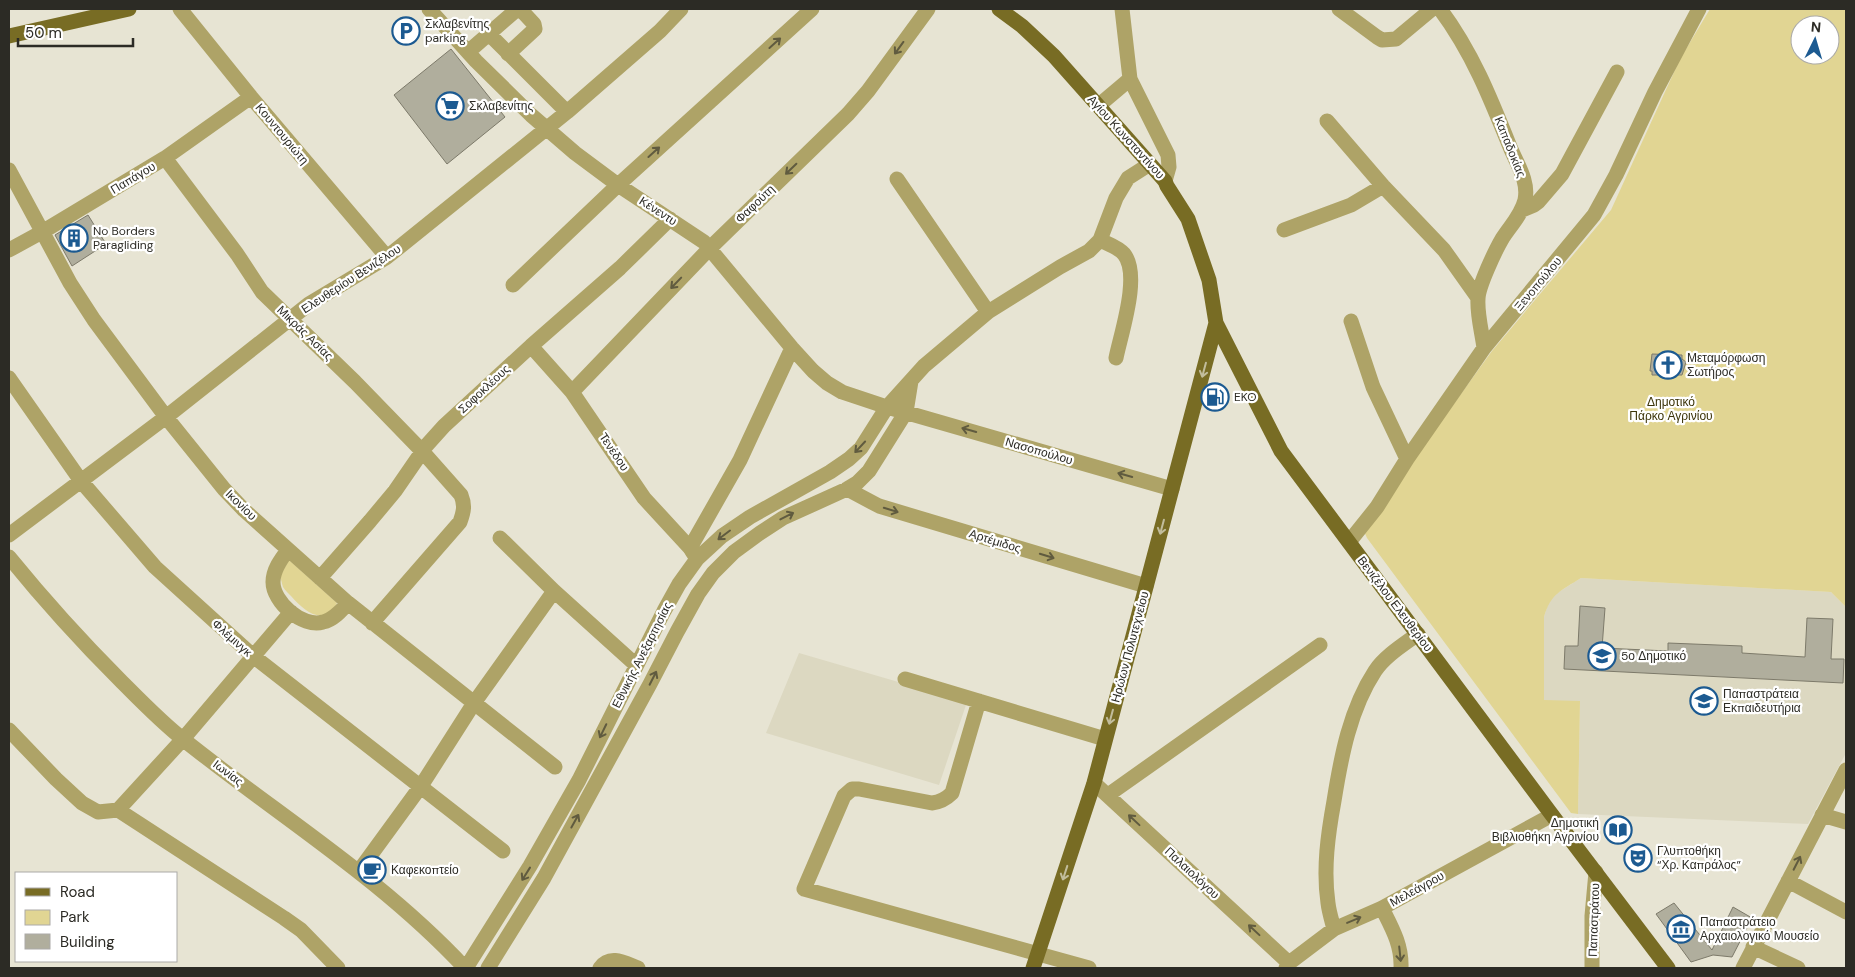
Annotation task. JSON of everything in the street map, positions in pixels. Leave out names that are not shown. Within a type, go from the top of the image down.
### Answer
[{"type":"main road","points":[[9,36],[129,9]]},
{"type":"main road","name":"Αγίου Κωνσταντίνου","points":[[1004,10],[1054,56],[1165,181],[1188,218],[1209,280],[1216,322]]},
{"type":"main road","name":"Ηρώων Πολυτεχνείου","points":[[1036,961],[1094,784],[1216,322]]},
{"type":"main road","name":"Βενιζέλου Ελευθερίου","points":[[1216,322],[1281,451],[1596,872]]},
{"type":"main road","points":[[1596,872],[1668,968]]},
{"type":"street","name":"Κουντουριώτη","points":[[180,9],[388,257]]},
{"type":"street","name":"Κένεντυ","points":[[429,9],[468,52],[546,128],[618,185],[699,238],[710,248],[813,372],[826,383],[842,392],[887,407]]},
{"type":"street","name":"Ελευθερίου Βενιζέλου","points":[[9,535],[166,417],[309,304],[388,257],[567,112],[660,31],[681,9]]},
{"type":"street","points":[[513,285],[618,185],[812,9]]},
{"type":"street","name":"Φαφούτη","points":[[572,392],[710,248],[848,114],[868,91],[928,9]]},
{"type":"street","points":[[1122,9],[1130,79],[1168,155],[1169,167],[1165,181]]},
{"type":"street","points":[[1339,9],[1378,38],[1388,40],[1396,39],[1432,9]]},
{"type":"street","name":"Καπαδοκίας","points":[[1440,9],[1458,35],[1480,74],[1521,171],[1526,194],[1522,210],[1499,245],[1478,298],[1484,348]]},
{"type":"street","name":"Ξενοπούλου","points":[[1349,542],[1377,506],[1407,459],[1484,348],[1594,215],[1616,175],[1659,84],[1699,9]]},
{"type":"street","points":[[468,52],[515,11],[522,10],[534,24],[535,29],[508,54]]},
{"type":"street","points":[[489,34],[567,112]]},
{"type":"street","points":[[1522,210],[1534,205],[1562,174],[1617,72]]},
{"type":"street","points":[[1098,106],[1130,79]]},
{"type":"street","name":"Παπάγου","points":[[9,250],[165,158],[252,97]]},
{"type":"street","points":[[1327,121],[1383,186],[1444,250],[1478,298]]},
{"type":"street","name":"Μικράς Ασίας","points":[[165,158],[237,254],[262,292],[355,382],[422,451],[461,495],[464,511],[460,522],[372,622]]},
{"type":"street","points":[[1116,358],[1130,287],[1130,272],[1124,253],[1100,240],[1116,198],[1128,178],[1150,164]]},
{"type":"street","name":"Ικονίου","points":[[9,170],[70,283],[94,320],[166,417],[224,489],[288,550],[348,603],[555,767]]},
{"type":"street","points":[[896,179],[988,312]]},
{"type":"street","points":[[1284,230],[1351,205],[1383,186]]},
{"type":"street","name":"Σοφοκλέους","points":[[320,578],[394,491],[422,451],[444,426],[620,268],[670,220]]},
{"type":"street","name":"Εθνικής Ανεξαρτησίας","points":[[465,968],[530,866],[574,788],[694,553],[849,459],[861,448],[887,407],[924,366],[988,312],[1089,251],[1100,240]]},
{"type":"street","points":[[1351,320],[1373,387],[1407,459]]},
{"type":"street","name":"Τενέδου","points":[[531,346],[572,392],[644,498],[694,553]]},
{"type":"street","points":[[694,553],[792,348]]},
{"type":"street","name":"Φλέμινγκ","points":[[9,378],[81,481],[155,567],[253,656],[503,850]]},
{"type":"street","points":[[488,968],[548,870],[646,693],[681,624],[698,594],[713,573],[734,552],[783,518],[847,489],[869,471],[906,412],[911,381]]},
{"type":"street","name":"Νασοπούλου","points":[[887,407],[1172,489]]},
{"type":"street","name":"Αρτέμιδος","points":[[847,489],[879,506],[1146,586]]},
{"type":"street","points":[[500,538],[554,591],[636,665]]},
{"type":"street","points":[[288,550],[278,565],[273,583],[277,594],[291,612],[304,621],[319,623],[336,616],[348,603]]},
{"type":"street","name":"Ιωνίας","points":[[9,557],[74,634],[137,697],[183,739],[359,871],[416,920],[465,968]]},
{"type":"street","points":[[359,871],[421,786],[474,703],[554,591]]},
{"type":"street","points":[[118,810],[183,739],[291,612]]},
{"type":"street","points":[[1334,929],[1327,896],[1327,839],[1344,744],[1359,704],[1376,669],[1389,656],[1418,634]]},
{"type":"street","points":[[1108,796],[1320,645]]},
{"type":"street","points":[[905,679],[1105,739]]},
{"type":"street","points":[[979,702],[952,792],[947,798],[941,802],[932,803],[859,788],[847,792],[804,889],[1036,961],[1089,968]]},
{"type":"street","points":[[9,730],[82,803],[98,812],[118,810],[301,930],[338,968]]},
{"type":"street","points":[[1742,968],[1846,770]]},
{"type":"street","name":"Παλαιολόγου","points":[[1094,784],[1288,966]]},
{"type":"street","name":"Μελεάγρου","points":[[1288,966],[1334,929],[1382,908],[1552,815]]},
{"type":"street","points":[[1822,815],[1846,822]]},
{"type":"street","name":"Παπαστράτου","points":[[1592,968],[1592,916],[1596,872]]},
{"type":"street","points":[[1788,881],[1846,912]]},
{"type":"street","points":[[1382,908],[1398,942],[1401,955],[1400,968]]},
{"type":"street","points":[[1753,947],[1798,968]]},
{"type":"street","points":[[600,968],[607,961],[613,960],[638,968]]},
{"type":"shaded area","name":"Παπαστράτεια Εκπαιδευτήρια","points":[[1581,578],[1831,592],[1846,607],[1846,753],[1808,824],[1578,814],[1580,701],[1544,701],[1544,617],[1548,604],[1554,595]]},
{"type":"shaded area","points":[[799,653],[967,702],[939,785],[766,733]]},
{"type":"green space","name":"Δημοτικό Πάρκο Αγρινίου","points":[[1710,9],[1846,9],[1846,607],[1831,592],[1581,578],[1558,593],[1550,603],[1544,617],[1544,700],[1580,701],[1578,814],[1571,813],[1367,538],[1363,529],[1492,351],[1611,210],[1680,59]]},
{"type":"green space","points":[[289,560],[337,603],[332,610],[320,616],[314,615],[296,602],[283,587],[280,576]]},
{"type":"building","name":"Σκλαβενίτης","points":[[451,49],[505,117],[447,164],[394,95]]},
{"type":"building","name":"No Borders Paragliding","points":[[88,215],[106,244],[72,266],[55,235]]},
{"type":"building","name":"Μεταμόρφωση Σωτήρος","points":[[1652,354],[1682,355],[1682,359],[1686,362],[1682,375],[1652,375],[1652,371],[1650,371]]},
{"type":"building","points":[[1580,606],[1605,608],[1602,648],[1668,651],[1668,643],[1742,646],[1742,653],[1805,657],[1807,618],[1833,619],[1831,659],[1844,659],[1843,683],[1564,669],[1565,646],[1578,646]]},
{"type":"building","name":"Παπαστράτειο Αρχαιολογικό Μουσείο","points":[[1674,903],[1712,950],[1733,907],[1752,918],[1732,957],[1713,955],[1691,962],[1656,914]]},
{"type":"place","name":"Σκλαβενίτης parking","points":[[406,31]]},
{"type":"place","name":"Σκλαβενίτης","points":[[450,106]]},
{"type":"place","name":"No Borders Paragliding","points":[[74,238]]},
{"type":"place","name":"Μεταμόρφωση Σωτήρος","points":[[1668,365]]},
{"type":"place","name":"EKO","points":[[1215,397]]},
{"type":"place","name":"5ο Δημοτικό","points":[[1602,656]]},
{"type":"place","name":"Παπαστράτεια Εκπαιδευτήρια","points":[[1704,701]]},
{"type":"place","name":"Δημοτική Βιβλιοθήκη Αγρινίου","points":[[1618,830]]},
{"type":"place","name":"Γλυπτοθήκη “Χρ. Καπράλος”","points":[[1638,858]]},
{"type":"place","name":"Καφεκοπτείο","points":[[372,870]]},
{"type":"place","name":"Παπαστράτειο Αρχαιολογικό Μουσείο","points":[[1681,929]]}]
